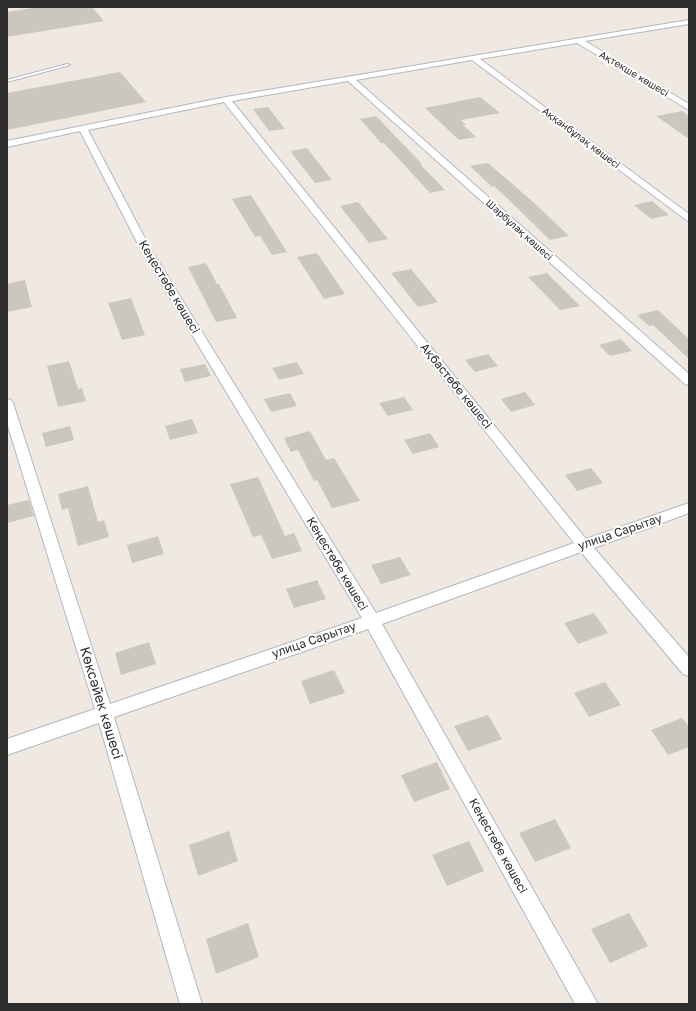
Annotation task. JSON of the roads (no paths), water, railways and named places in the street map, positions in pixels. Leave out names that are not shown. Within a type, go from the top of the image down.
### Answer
[{"type":"street","points":[[7,144],[226,99],[472,57],[688,23]]},
{"type":"street","name":"Ақтекше көшесі","points":[[578,40],[689,108]]},
{"type":"street","name":"Аққанбұлақ көшесі","points":[[472,57],[689,218]]},
{"type":"street","name":"Шарбұлақ көшесі","points":[[350,79],[689,381]]},
{"type":"street","name":"Ақбастөбе көшесі","points":[[226,99],[583,545],[689,669]]},
{"type":"street","name":"Кеңестөбе көшесі","points":[[83,128],[145,248],[372,620],[587,1004]]},
{"type":"street","name":"Көксәйек көшесі","points":[[7,403],[104,712],[191,1004]]},
{"type":"street","name":"улица Сарытау","points":[[7,747],[689,508]]},
{"type":"lane","points":[[7,81],[68,66]]}]
